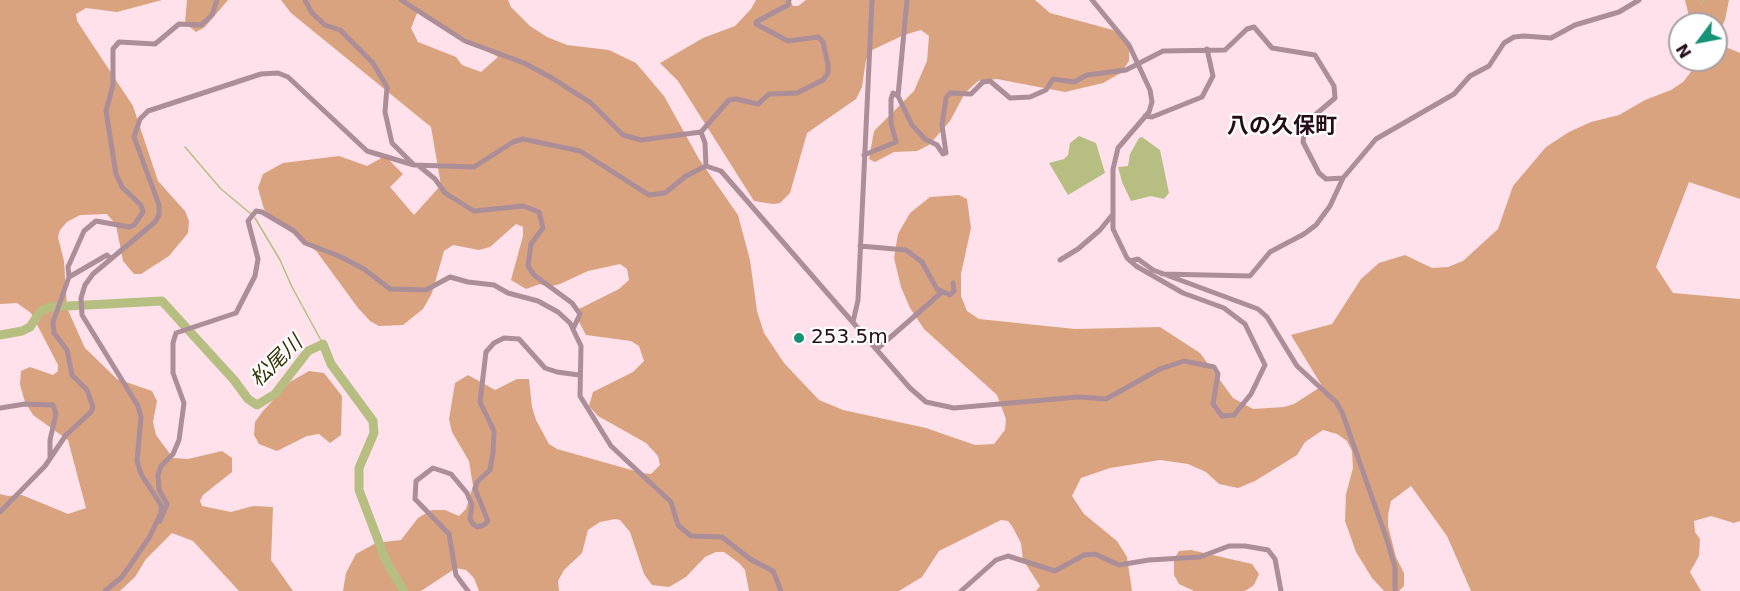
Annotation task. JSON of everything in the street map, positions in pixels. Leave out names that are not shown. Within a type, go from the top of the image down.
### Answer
[{"type":"street","points":[[0,512],[50,458],[66,435],[91,412],[93,407],[91,397],[72,375],[67,350],[54,333],[53,322],[69,278],[68,267],[84,231],[96,221],[129,227],[134,225],[143,212],[141,206],[122,187],[116,174],[106,111],[113,85],[113,49],[119,42],[155,45],[179,24],[201,25],[212,15],[217,0]]},
{"type":"street","points":[[305,0],[312,13],[326,25],[340,30],[373,63],[387,87],[386,112],[392,143],[435,179],[445,193],[474,211],[522,206],[539,212],[543,228],[531,244],[528,266],[534,275],[572,303],[580,314],[573,329]]},
{"type":"street","points":[[401,0],[465,41],[524,63],[552,78],[591,103],[615,129],[631,139],[701,132],[729,100],[736,99],[758,104],[769,94],[797,93],[823,80],[828,73],[823,42],[818,37],[788,41],[756,24],[788,4],[789,0]]},
{"type":"street","points":[[853,322],[858,300],[872,0]]},
{"type":"street","points":[[907,0],[897,96],[912,125],[925,139],[938,145],[943,154],[946,153],[942,125],[946,98],[950,93],[971,94],[983,82],[990,81],[1010,98],[1016,100],[1046,90],[1053,79],[1074,82],[1087,75],[1138,66]]},
{"type":"street","points":[[155,526],[161,513],[161,505],[141,474],[137,461],[141,417],[138,406],[80,309],[85,285],[111,259],[155,222],[159,215],[159,205],[134,137],[140,119],[148,111],[261,74],[278,73],[288,77],[367,151],[416,165],[474,167],[513,142],[523,139],[541,141],[579,151],[649,195],[665,193],[686,176],[706,166],[721,171],[732,180],[910,388],[927,402],[942,407],[1078,397],[1106,399],[1160,369],[1184,361],[1214,368],[1218,374],[1213,404],[1222,416],[1230,416],[1238,412],[1265,365],[1245,324],[1224,308],[1171,287],[1130,261],[1113,229],[1113,169],[1118,148],[1145,116],[1152,102],[1150,90],[1129,45],[1092,0]]},
{"type":"street","points":[[1162,274],[1250,276],[1270,252],[1316,225],[1330,206],[1343,178],[1376,140],[1454,94],[1470,76],[1489,66],[1504,43],[1514,37],[1551,38],[1575,25],[1618,12],[1638,0]]},
{"type":"street","points":[[1138,66],[1139,62],[1163,51],[1225,50],[1246,29],[1254,27],[1272,48],[1315,55],[1336,93],[1330,103],[1316,115],[1313,126],[1304,135],[1304,142],[1319,173],[1326,179],[1343,178]]},
{"type":"street","points":[[1145,116],[1152,117],[1202,97],[1213,76],[1207,49]]},
{"type":"street","points":[[864,155],[896,142],[891,123],[891,99],[893,93],[897,96]]},
{"type":"street","points":[[701,132],[705,143],[706,166]]},
{"type":"street","points":[[105,591],[123,577],[167,510],[167,504],[159,490],[158,475],[161,466],[173,454],[179,440],[184,403],[173,372],[173,343],[176,333],[236,313],[255,276],[258,259],[248,221],[256,211],[262,212],[294,231],[305,243],[339,256],[364,269],[390,289],[426,290],[450,277],[494,285],[538,301],[558,312],[573,329],[581,346],[580,396],[612,446],[671,502],[678,525],[691,536],[722,537],[750,559],[773,571],[781,591]]},
{"type":"street","points":[[1060,260],[1093,236],[1113,214]]},
{"type":"street","points":[[860,246],[891,247],[913,254],[922,262],[937,289],[953,293],[952,283]]},
{"type":"street","points":[[69,278],[107,255],[111,259]]},
{"type":"street","points":[[1130,261],[1138,259],[1162,274],[1258,309],[1267,317],[1297,366],[1336,402],[1342,412],[1388,540],[1395,567],[1395,591]]},
{"type":"street","points":[[877,349],[942,292]]},
{"type":"street","points":[[468,591],[456,575],[449,534],[415,499],[416,481],[433,468],[451,474],[467,493],[472,505],[470,519],[473,524],[477,527],[484,525],[488,521],[475,489],[477,482],[490,470],[494,453],[494,431],[480,402],[486,352],[494,343],[504,338],[519,339],[545,368],[579,375]]},
{"type":"street","points":[[0,408],[25,404],[53,405],[56,414],[50,440],[50,458]]},
{"type":"street","points":[[961,591],[996,560],[1008,556],[1055,571],[1084,555],[1095,554],[1119,565],[1149,560],[1200,557],[1229,546],[1268,550],[1275,559],[1281,591]]},
{"type":"shaded area","points":[[0,0],[162,0],[117,12],[86,8],[76,14],[77,21],[133,106],[158,181],[185,211],[189,221],[188,233],[169,256],[141,274],[134,274],[123,261],[116,225],[107,214],[80,215],[67,222],[60,230],[58,237],[64,261],[67,308],[85,348],[117,379],[152,391],[157,401],[153,422],[156,435],[173,458],[188,459],[222,451],[232,458],[232,472],[203,495],[200,501],[202,506],[231,512],[253,506],[273,507],[271,560],[293,591],[239,591],[193,541],[172,533],[146,559],[135,577],[120,591],[0,591],[0,494],[22,495],[68,514],[86,508],[68,440],[33,415],[25,402],[20,385],[21,371],[30,367],[53,375],[58,371],[58,365],[31,313],[17,303],[0,304]]},
{"type":"shaded area","points":[[187,0],[228,0],[205,27],[196,32],[185,23]]},
{"type":"shaded area","points":[[281,0],[508,0],[511,7],[530,26],[547,37],[567,45],[609,50],[636,63],[664,96],[699,159],[738,215],[750,260],[757,311],[764,333],[784,363],[819,400],[843,410],[926,428],[975,445],[994,444],[1005,430],[1006,419],[997,395],[924,329],[910,308],[901,287],[894,258],[898,234],[910,213],[930,197],[959,195],[967,199],[971,228],[961,274],[961,296],[967,311],[979,319],[1075,329],[1160,327],[1200,353],[1233,398],[1253,409],[1284,407],[1294,404],[1322,386],[1291,335],[1332,324],[1361,279],[1379,263],[1405,255],[1432,268],[1448,267],[1463,261],[1498,229],[1513,186],[1546,147],[1569,132],[1591,122],[1619,115],[1645,100],[1671,90],[1683,82],[1691,72],[1728,72],[1728,48],[1740,53],[1740,199],[1689,182],[1656,267],[1673,293],[1740,299],[1740,521],[1734,523],[1711,516],[1694,521],[1695,532],[1700,539],[1699,556],[1690,572],[1701,591],[1471,591],[1447,536],[1411,486],[1391,501],[1388,515],[1388,526],[1396,557],[1404,573],[1404,586],[1399,591],[1384,591],[1372,578],[1356,552],[1345,521],[1346,494],[1353,468],[1352,451],[1347,441],[1337,434],[1323,430],[1305,442],[1297,455],[1255,481],[1238,488],[1219,484],[1206,472],[1188,464],[1160,460],[1110,468],[1081,478],[1072,496],[1084,514],[1117,541],[1127,557],[1132,591],[1036,591],[1040,586],[1023,560],[1021,543],[1008,521],[1001,520],[939,551],[922,577],[899,591],[749,591],[745,570],[724,552],[716,552],[705,557],[686,577],[669,587],[652,585],[644,574],[630,532],[620,520],[615,519],[600,522],[588,530],[582,553],[564,570],[558,581],[559,591],[479,591],[474,578],[466,570],[456,568],[421,591],[343,591],[346,573],[356,554],[376,543],[401,540],[418,518],[432,510],[445,510],[459,516],[466,509],[473,486],[469,461],[452,432],[449,419],[455,383],[468,375],[495,390],[517,379],[529,379],[536,420],[549,444],[557,449],[642,473],[651,474],[660,465],[658,456],[646,443],[598,416],[589,406],[593,392],[633,372],[644,361],[639,346],[631,341],[586,335],[577,318],[579,309],[619,289],[629,280],[627,269],[620,264],[588,271],[560,284],[548,287],[540,284],[526,289],[511,280],[523,236],[523,227],[516,224],[490,247],[479,250],[453,245],[444,251],[432,293],[423,309],[403,325],[379,326],[370,321],[358,308],[317,252],[294,232],[271,218],[264,209],[258,188],[263,174],[283,163],[339,156],[367,166],[385,156],[403,174],[390,187],[414,215],[441,185],[431,127],[291,13]],"holes":[[[418,11],[498,57],[481,72],[462,65],[456,57],[418,42],[411,28]]]},
{"type":"shaded area","points":[[756,0],[790,0],[793,6],[798,6],[806,0],[1035,0],[1050,13],[1113,30],[1125,40],[1129,50],[1129,61],[1121,73],[1103,83],[1065,92],[997,79],[978,81],[965,93],[950,121],[929,145],[917,151],[894,152],[875,162],[869,159],[874,131],[914,91],[927,61],[929,36],[921,30],[904,35],[872,50],[866,60],[862,87],[856,99],[807,133],[790,193],[780,203],[754,201],[678,81],[660,63],[703,38],[735,26]]},
{"type":"shaded area","points":[[1685,0],[1729,0],[1727,12],[1688,12]]},
{"type":"shaded area","points":[[1079,136],[1096,143],[1105,173],[1068,195],[1049,163],[1064,159],[1068,155],[1070,143]]},
{"type":"shaded area","points":[[1142,137],[1160,150],[1169,193],[1164,199],[1151,196],[1131,201],[1122,182],[1118,167],[1128,166],[1130,154],[1139,138]]},
{"type":"shaded area","points":[[309,371],[324,373],[342,396],[341,435],[330,443],[319,434],[307,436],[277,451],[259,444],[254,435],[255,422],[290,382]]},
{"type":"shaded area","points":[[1191,550],[1252,564],[1259,574],[1254,585],[1245,591],[1194,591],[1179,584],[1174,575],[1174,559],[1179,551]]},
{"type":"waterway","points":[[1701,4],[1704,0]]},
{"type":"waterway","points":[[185,147],[221,189],[251,214]]},
{"type":"waterway","points":[[255,218],[280,260],[323,344]]},
{"type":"waterway","name":"松尾川","points":[[0,335],[22,331],[30,327],[40,312],[49,307],[162,301],[234,380],[248,399],[257,405],[275,394],[308,351],[323,344],[331,364],[373,421],[374,433],[359,468],[359,490],[386,561],[404,591]]},
{"type":"place","name":"253.5m","points":[[799,338]]},
{"type":"district","name":"八の久保町","points":[[1282,127]]}]
